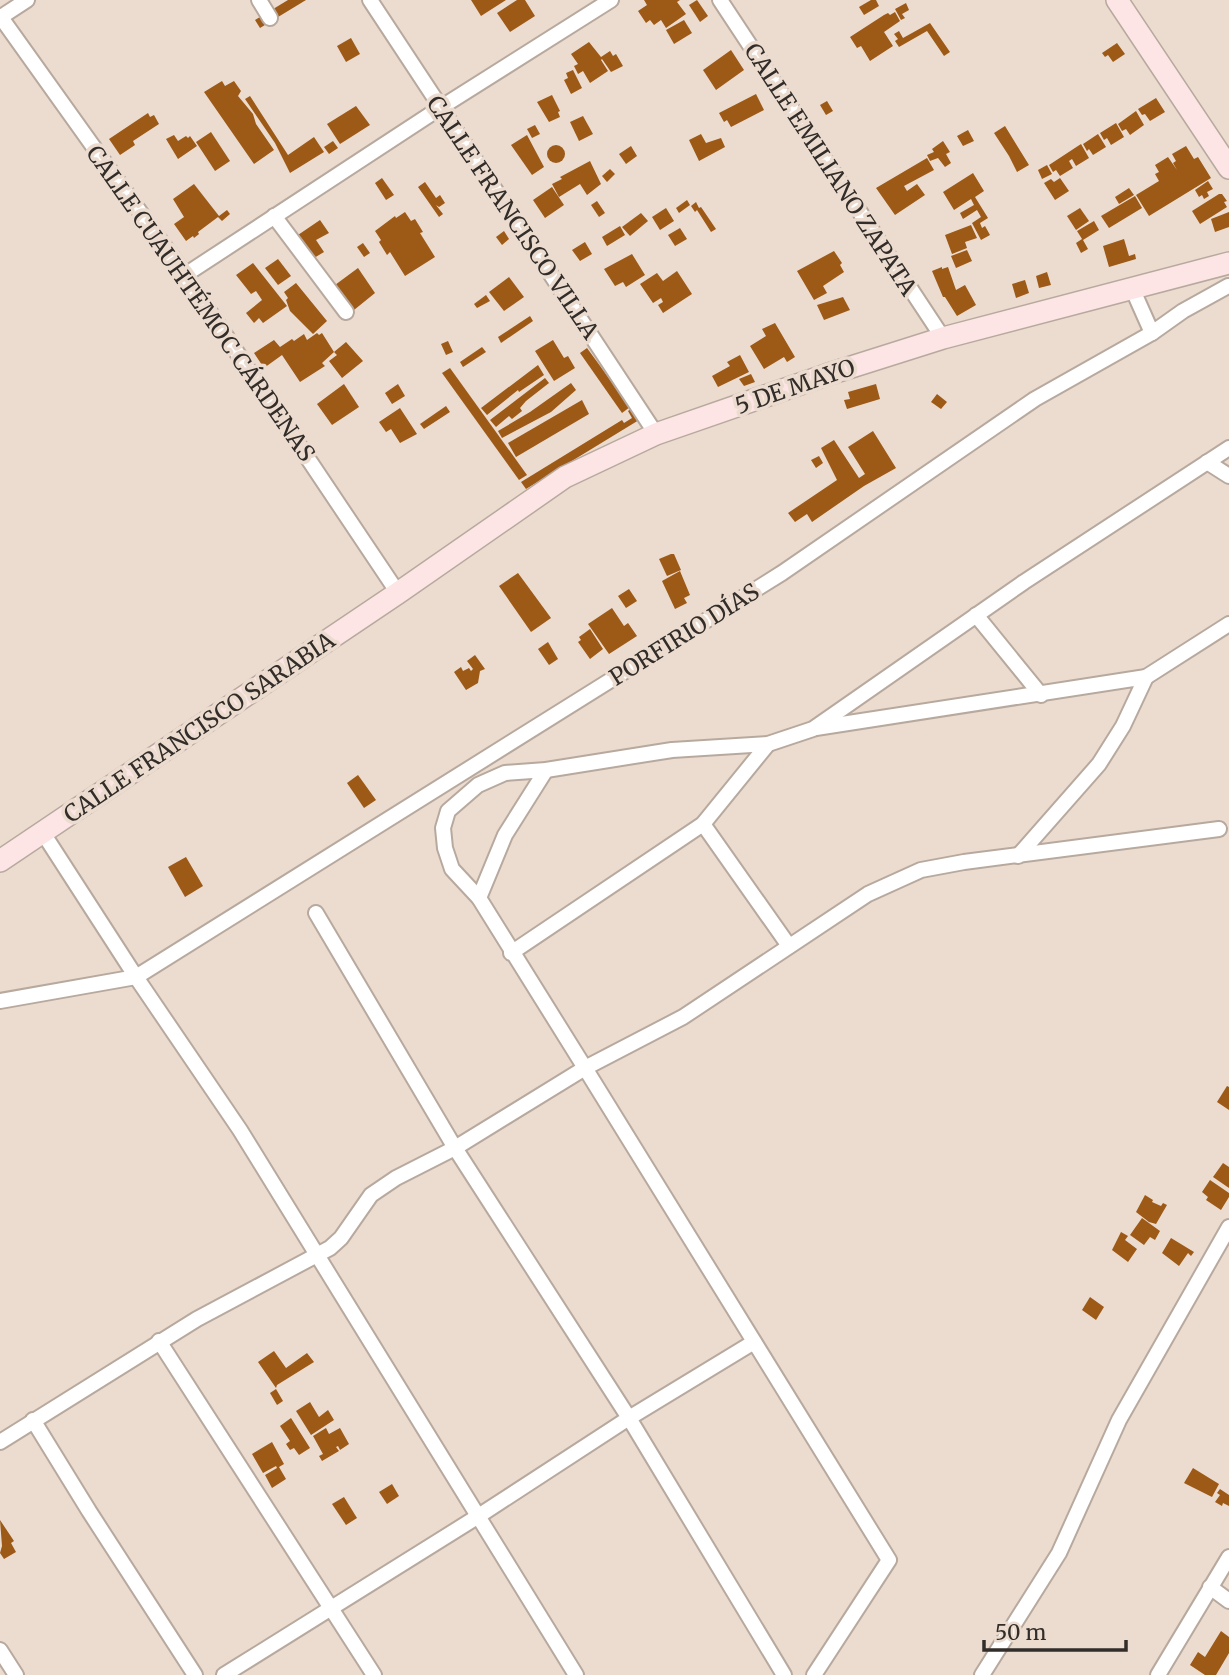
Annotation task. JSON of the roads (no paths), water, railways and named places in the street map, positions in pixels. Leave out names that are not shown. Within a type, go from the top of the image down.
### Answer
[{"type":"street","points":[[0,17],[27,0]]},
{"type":"street","points":[[260,0],[270,18]]},
{"type":"street","name":"CALLE FRANCISCO VILLA","points":[[370,0],[656,434]]},
{"type":"street","points":[[185,275],[611,0]]},
{"type":"street","name":"CALLE EMILIANO ZAPATA","points":[[720,0],[943,338]]},
{"type":"street","points":[[1117,0],[1227,162]]},
{"type":"street","name":"CALLE CUAUHTÉMOC CÁRDENAS","points":[[0,17],[185,275],[398,593]]},
{"type":"street","points":[[274,216],[346,312]]},
{"type":"street","points":[[1223,264],[1229,286]]},
{"type":"street","name":"5 DE MAYO","points":[[398,593],[565,477],[656,434],[826,374],[943,338],[1223,264]]},
{"type":"street","name":"PORFIRIO DÍAS","points":[[136,977],[782,573],[1035,399],[1229,286]]},
{"type":"street","points":[[1132,288],[1152,333]]},
{"type":"street","points":[[813,729],[976,615],[1229,448]]},
{"type":"street","points":[[1207,462],[1229,476]]},
{"type":"street","name":"CALLE FRANCISCO SARABIA","points":[[0,862],[398,593]]},
{"type":"street","points":[[976,615],[1041,695]]},
{"type":"street","points":[[814,1675],[889,1560],[754,1342],[591,1064],[511,953],[478,898],[452,869],[444,848],[443,828],[448,811],[478,786],[505,773],[546,770],[672,750],[768,744],[813,729],[1146,677],[1229,624]]},
{"type":"street","points":[[1018,856],[1099,764],[1123,726],[1146,677]]},
{"type":"street","points":[[511,953],[703,824],[768,744]]},
{"type":"street","points":[[478,898],[505,835],[546,770]]},
{"type":"street","points":[[703,824],[789,946]]},
{"type":"street","points":[[0,1442],[159,1341],[330,1248],[341,1238],[371,1195],[396,1178],[455,1148],[591,1064],[683,1017],[868,894],[921,870],[1219,829]]},
{"type":"street","points":[[43,833],[240,1130],[576,1675]]},
{"type":"street","points":[[316,913],[455,1148],[629,1418],[784,1675]]},
{"type":"street","points":[[0,1001],[136,977]]},
{"type":"street","points":[[982,1675],[1059,1553],[1119,1420],[1229,1227]]},
{"type":"street","points":[[159,1341],[374,1675]]},
{"type":"street","points":[[224,1675],[477,1517],[629,1418],[754,1342]]},
{"type":"street","points":[[33,1420],[195,1675]]},
{"type":"street","points":[[1158,1675],[1229,1557]]},
{"type":"street","points":[[1210,1587],[1229,1601]]},
{"type":"street","points":[[0,1650],[16,1675]]}]
